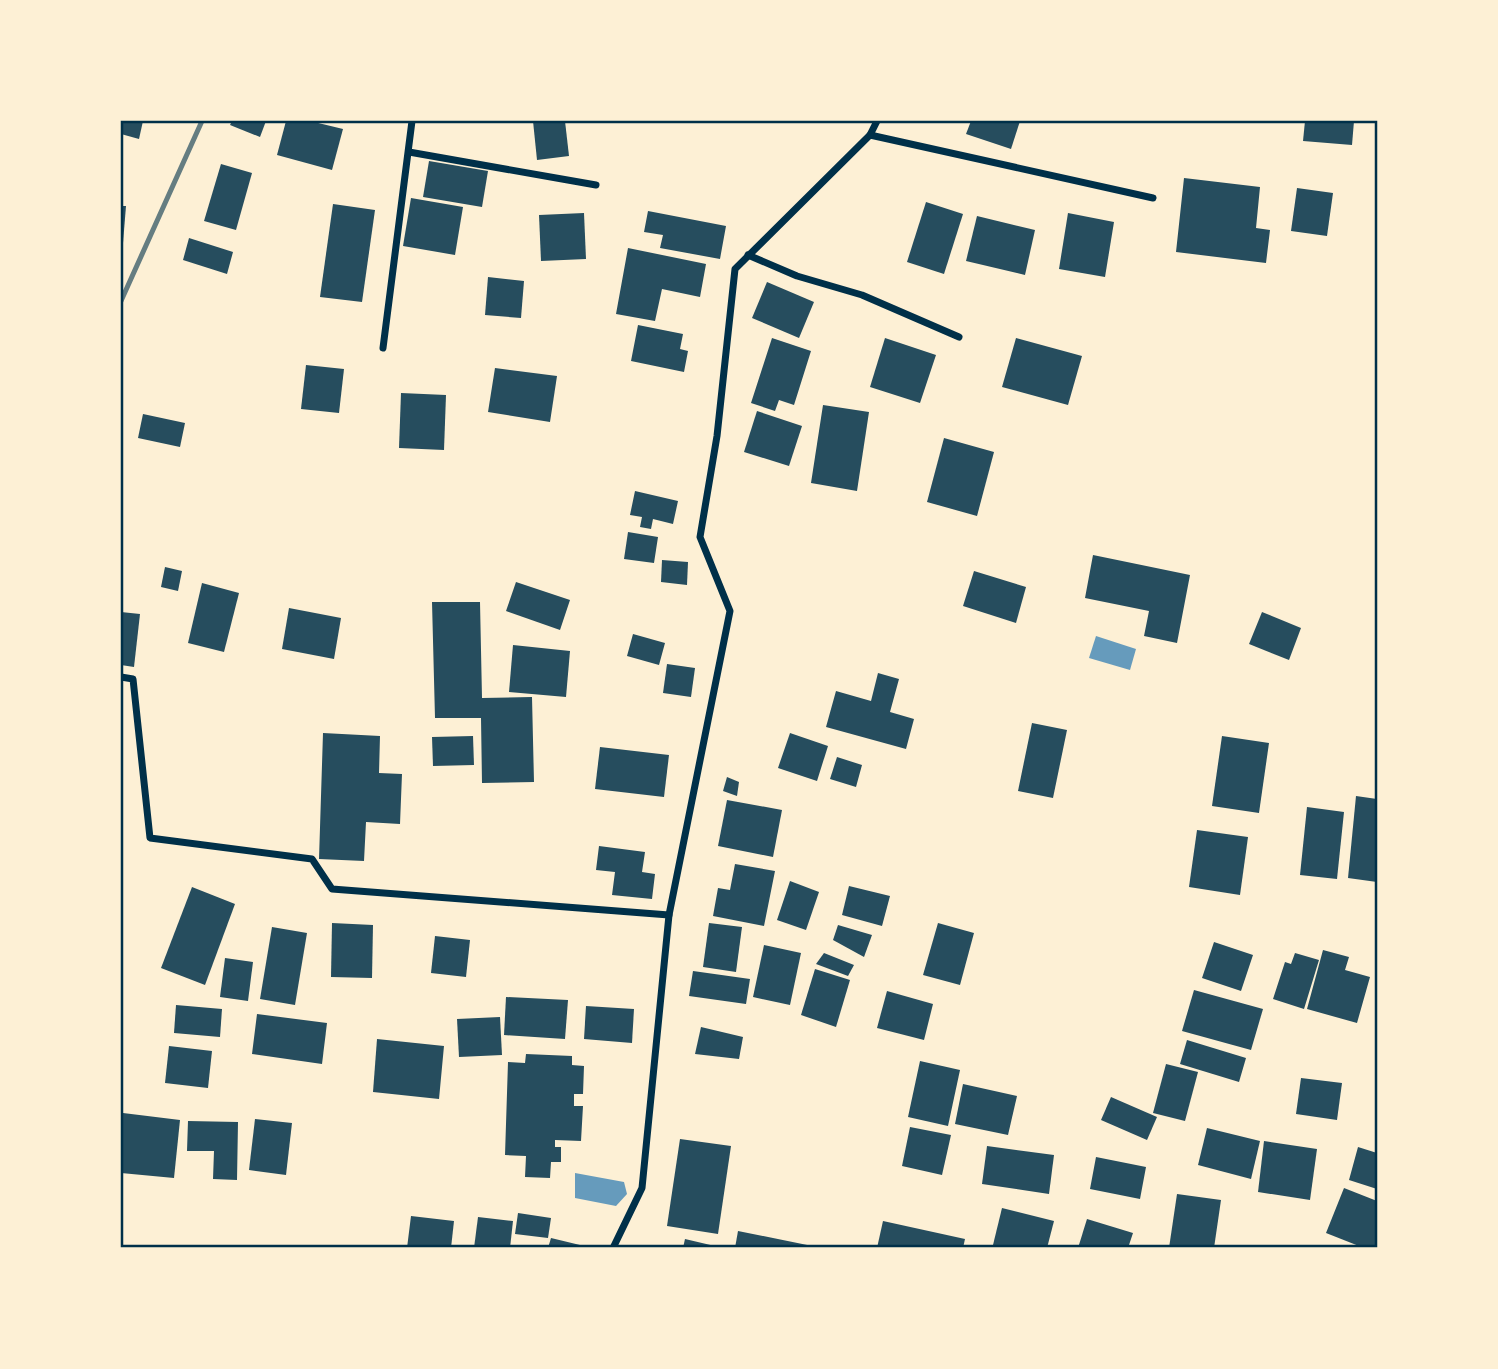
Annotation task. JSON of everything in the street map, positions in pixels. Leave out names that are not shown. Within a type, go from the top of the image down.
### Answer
[{"type":"street","points":[[383,348],[412,121]]},
{"type":"street","points":[[613,1248],[642,1188],[669,915],[730,611],[700,537],[717,436],[735,270],[870,135],[877,121]]},
{"type":"street","points":[[870,135],[1153,198]]},
{"type":"street","points":[[409,152],[597,184]]},
{"type":"street","points":[[748,255],[797,276],[862,295],[959,337]]},
{"type":"street","points":[[121,677],[133,679],[150,838],[312,859],[332,889],[669,915]]},
{"type":"water","points":[[1096,636],[1136,649],[1130,670],[1089,658]]},
{"type":"water","points":[[575,1173],[624,1182],[627,1194],[616,1206],[575,1198]]},
{"type":"building","points":[[121,121],[143,121],[139,139],[121,134]]},
{"type":"building","points":[[232,121],[266,121],[260,137],[230,125]]},
{"type":"building","points":[[286,121],[310,121],[343,129],[332,170],[277,155]]},
{"type":"building","points":[[533,121],[565,121],[569,156],[537,160]]},
{"type":"building","points":[[971,121],[1020,121],[1011,149],[966,134]]},
{"type":"building","points":[[1305,121],[1354,121],[1352,145],[1303,141]]},
{"type":"building","points":[[429,161],[488,171],[482,207],[423,197]]},
{"type":"building","points":[[221,164],[252,173],[236,230],[204,221]]},
{"type":"building","points":[[1184,178],[1260,187],[1256,228],[1270,230],[1266,263],[1176,252]]},
{"type":"building","points":[[1297,188],[1333,193],[1327,236],[1291,231]]},
{"type":"building","points":[[411,198],[463,207],[455,255],[403,246]]},
{"type":"building","points":[[926,202],[963,214],[944,274],[907,262]]},
{"type":"building","points":[[333,204],[375,210],[362,302],[320,297]]},
{"type":"building","points":[[121,206],[126,206],[123,243],[121,243]]},
{"type":"building","points":[[648,211],[726,226],[720,259],[660,248],[663,235],[644,232]]},
{"type":"building","points":[[584,213],[586,259],[541,261],[539,215]]},
{"type":"building","points":[[1068,213],[1114,222],[1105,277],[1059,269]]},
{"type":"building","points":[[977,216],[1035,230],[1025,275],[966,261]]},
{"type":"building","points":[[189,238],[233,252],[227,274],[183,260]]},
{"type":"building","points":[[628,248],[706,264],[700,297],[662,289],[655,321],[616,314]]},
{"type":"building","points":[[488,277],[524,281],[521,318],[485,315]]},
{"type":"building","points":[[767,282],[814,302],[799,338],[752,318]]},
{"type":"building","points":[[638,325],[683,334],[680,349],[688,351],[684,372],[631,361]]},
{"type":"building","points":[[772,338],[811,351],[794,405],[779,400],[775,411],[751,403]]},
{"type":"building","points":[[885,338],[936,355],[920,403],[870,387]]},
{"type":"building","points":[[1016,338],[1082,356],[1068,405],[1002,387]]},
{"type":"building","points":[[306,365],[344,369],[339,413],[301,409]]},
{"type":"building","points":[[495,368],[557,376],[550,422],[488,412]]},
{"type":"building","points":[[401,393],[446,395],[444,450],[399,448]]},
{"type":"building","points":[[823,405],[869,412],[857,491],[811,483]]},
{"type":"building","points":[[757,411],[802,426],[789,466],[744,452]]},
{"type":"building","points":[[143,414],[185,423],[180,447],[138,438]]},
{"type":"building","points":[[944,438],[994,452],[977,516],[927,502]]},
{"type":"building","points":[[635,491],[678,501],[673,524],[653,519],[651,529],[640,527],[642,517],[630,515]]},
{"type":"building","points":[[628,532],[658,537],[654,563],[624,559]]},
{"type":"building","points":[[1093,555],[1190,575],[1177,643],[1144,636],[1149,611],[1085,598]]},
{"type":"building","points":[[662,560],[688,562],[687,585],[661,582]]},
{"type":"building","points":[[165,567],[182,571],[178,591],[161,587]]},
{"type":"building","points":[[974,571],[1026,587],[1016,623],[963,606]]},
{"type":"building","points":[[516,582],[570,600],[560,630],[506,611]]},
{"type":"building","points":[[202,583],[239,593],[224,652],[188,643]]},
{"type":"building","points":[[432,602],[480,602],[482,698],[532,697],[534,782],[482,783],[481,718],[435,718]]},
{"type":"building","points":[[289,608],[341,618],[334,659],[282,649]]},
{"type":"building","points":[[121,612],[140,614],[134,667],[121,665]]},
{"type":"building","points":[[1262,612],[1301,628],[1289,660],[1249,644]]},
{"type":"building","points":[[633,634],[665,643],[659,665],[627,656]]},
{"type":"building","points":[[513,645],[570,651],[566,697],[509,692]]},
{"type":"building","points":[[667,664],[695,668],[691,697],[663,693]]},
{"type":"building","points":[[878,673],[899,679],[890,712],[914,719],[906,749],[826,727],[836,691],[871,701]]},
{"type":"building","points":[[1032,723],[1067,730],[1053,798],[1018,791]]},
{"type":"building","points":[[323,733],[380,736],[379,773],[402,774],[400,824],[366,822],[364,861],[319,859]]},
{"type":"building","points":[[790,733],[828,746],[817,781],[778,768]]},
{"type":"building","points":[[473,736],[474,765],[433,766],[432,737]]},
{"type":"building","points":[[1222,736],[1269,743],[1259,813],[1212,806]]},
{"type":"building","points":[[600,747],[669,755],[664,797],[595,789]]},
{"type":"building","points":[[837,757],[862,765],[856,787],[830,779]]},
{"type":"building","points":[[727,777],[739,782],[737,796],[723,791]]},
{"type":"building","points":[[1356,796],[1377,799],[1377,882],[1348,878]]},
{"type":"building","points":[[727,800],[782,810],[773,857],[718,846]]},
{"type":"building","points":[[1307,807],[1344,812],[1337,879],[1300,875]]},
{"type":"building","points":[[1197,830],[1248,837],[1240,895],[1189,887]]},
{"type":"building","points":[[599,846],[645,852],[642,872],[655,874],[652,899],[612,895],[615,872],[596,870]]},
{"type":"building","points":[[735,864],[775,871],[764,926],[713,916],[718,888],[730,890]]},
{"type":"building","points":[[790,881],[819,892],[806,930],[777,920]]},
{"type":"building","points":[[849,886],[890,896],[882,926],[842,915]]},
{"type":"building","points":[[192,887],[235,904],[205,985],[161,968]]},
{"type":"building","points":[[332,923],[373,925],[372,978],[331,977]]},
{"type":"building","points":[[709,923],[742,927],[736,972],[703,967]]},
{"type":"building","points":[[938,923],[974,933],[960,985],[923,975]]},
{"type":"building","points":[[838,925],[872,935],[864,957],[833,940]]},
{"type":"building","points":[[272,927],[307,933],[295,1005],[260,999]]},
{"type":"building","points":[[435,936],[470,940],[466,977],[431,973]]},
{"type":"building","points":[[1214,942],[1253,955],[1241,991],[1202,978]]},
{"type":"building","points":[[764,945],[801,953],[790,1005],[753,997]]},
{"type":"building","points":[[1323,950],[1349,957],[1345,970],[1370,977],[1357,1023],[1307,1009]]},
{"type":"building","points":[[824,953],[854,965],[848,976],[816,964]]},
{"type":"building","points":[[1295,953],[1319,960],[1304,1009],[1273,999],[1285,962],[1291,964]]},
{"type":"building","points":[[225,958],[253,962],[248,1001],[220,997]]},
{"type":"building","points":[[815,969],[850,980],[836,1027],[801,1015]]},
{"type":"building","points":[[693,971],[750,979],[746,1004],[689,996]]},
{"type":"building","points":[[1194,990],[1263,1009],[1251,1050],[1182,1031]]},
{"type":"building","points":[[887,991],[933,1004],[924,1040],[877,1028]]},
{"type":"building","points":[[506,997],[568,1000],[565,1039],[504,1035]]},
{"type":"building","points":[[176,1005],[222,1009],[220,1037],[174,1033]]},
{"type":"building","points":[[586,1006],[634,1009],[632,1043],[584,1039]]},
{"type":"building","points":[[257,1014],[327,1023],[322,1064],[252,1054]]},
{"type":"building","points":[[500,1017],[502,1055],[459,1057],[457,1019]]},
{"type":"building","points":[[701,1027],[743,1037],[739,1059],[695,1054]]},
{"type":"building","points":[[377,1039],[444,1046],[439,1099],[373,1092]]},
{"type":"building","points":[[1187,1040],[1246,1058],[1239,1082],[1180,1064]]},
{"type":"building","points":[[169,1046],[212,1051],[208,1088],[165,1083]]},
{"type":"building","points":[[526,1054],[572,1056],[572,1065],[584,1066],[583,1094],[574,1094],[574,1106],[583,1106],[581,1141],[555,1140],[555,1147],[561,1147],[561,1162],[551,1162],[550,1178],[525,1177],[526,1156],[505,1155],[508,1062],[525,1063]]},
{"type":"building","points":[[920,1061],[960,1070],[948,1126],[908,1117]]},
{"type":"building","points":[[1166,1064],[1198,1072],[1185,1121],[1153,1113]]},
{"type":"building","points":[[1301,1078],[1342,1083],[1337,1120],[1296,1114]]},
{"type":"building","points":[[963,1084],[1017,1096],[1008,1135],[955,1124]]},
{"type":"building","points":[[1111,1097],[1157,1117],[1147,1140],[1101,1120]]},
{"type":"building","points":[[123,1113],[180,1120],[174,1178],[121,1173]]},
{"type":"building","points":[[255,1119],[292,1123],[286,1175],[249,1170]]},
{"type":"building","points":[[188,1121],[238,1122],[237,1180],[213,1179],[214,1151],[187,1151]]},
{"type":"building","points":[[910,1127],[951,1135],[942,1175],[902,1166]]},
{"type":"building","points":[[1207,1128],[1260,1141],[1251,1179],[1198,1165]]},
{"type":"building","points":[[680,1139],[731,1146],[718,1234],[667,1226]]},
{"type":"building","points":[[1264,1141],[1317,1149],[1310,1200],[1258,1192]]},
{"type":"building","points":[[987,1146],[1054,1155],[1049,1194],[982,1184]]},
{"type":"building","points":[[1358,1147],[1377,1153],[1377,1189],[1349,1180]]},
{"type":"building","points":[[1096,1157],[1146,1167],[1140,1199],[1090,1189]]},
{"type":"building","points":[[1344,1188],[1377,1201],[1377,1248],[1364,1248],[1326,1233]]},
{"type":"building","points":[[1177,1194],[1221,1200],[1214,1248],[1169,1248]]},
{"type":"building","points":[[1002,1208],[1054,1221],[1047,1248],[1008,1248],[993,1245]]},
{"type":"building","points":[[518,1213],[551,1218],[548,1238],[515,1234]]},
{"type":"building","points":[[411,1216],[454,1221],[451,1248],[407,1248]]},
{"type":"building","points":[[478,1217],[513,1221],[510,1248],[474,1248]]},
{"type":"building","points":[[1087,1219],[1133,1233],[1128,1248],[1078,1248]]},
{"type":"building","points":[[883,1221],[965,1239],[963,1248],[877,1248]]},
{"type":"building","points":[[738,1231],[817,1247],[817,1248],[735,1248]]},
{"type":"building","points":[[551,1238],[580,1245],[579,1248],[548,1248]]},
{"type":"building","points":[[685,1239],[719,1247],[719,1248],[683,1248]]},
{"type":"railway","points":[[121,301],[202,121]]}]
